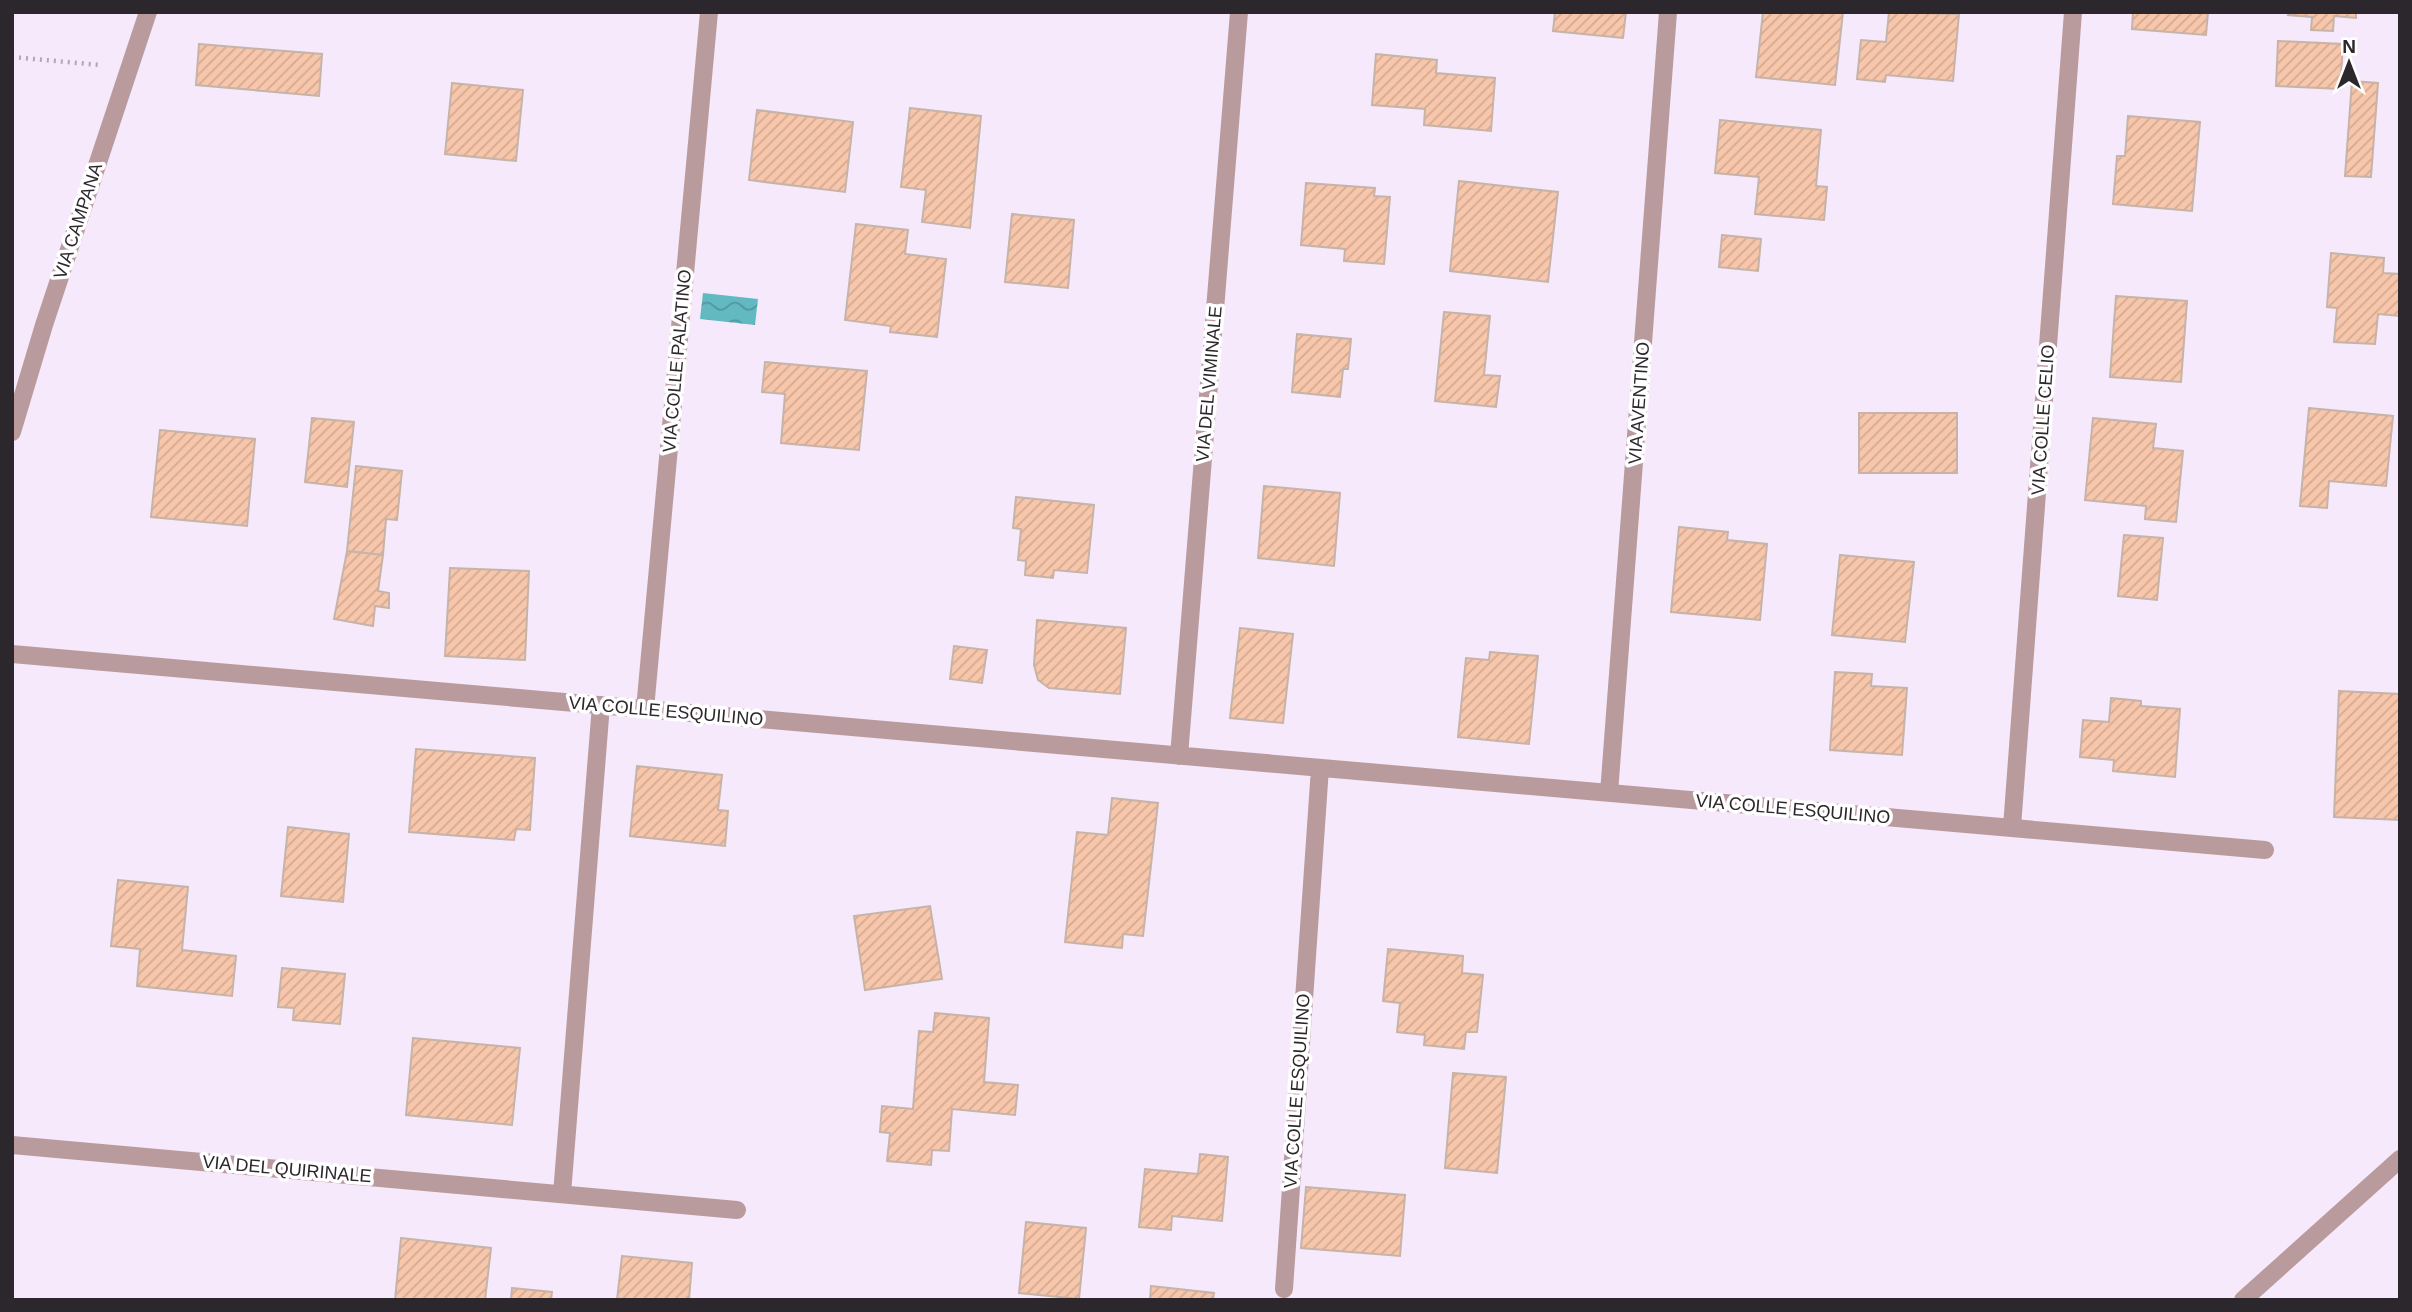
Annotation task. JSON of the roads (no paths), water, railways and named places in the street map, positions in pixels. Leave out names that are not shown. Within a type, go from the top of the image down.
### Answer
[{"type":"street","name":"VIA CAMPANA","points":[[12,432],[44,325],[148,12]]},
{"type":"street","name":"VIA COLLE PALATINO","points":[[645,709],[709,12]]},
{"type":"street","name":"VIA DEL VIMINALE","points":[[1180,755],[1239,12]]},
{"type":"street","name":"VIA AVENTINO","points":[[1609,793],[1668,12]]},
{"type":"street","name":"VIA COLLE CELIO","points":[[2012,828],[2073,12]]},
{"type":"street","name":"VIA COLLE ESQUILINO","points":[[12,654],[2266,850]]},
{"type":"street","points":[[562,1194],[601,705]]},
{"type":"street","name":"VIA COLLE ESQUILINO","points":[[1284,1289],[1320,768]]},
{"type":"street","name":"VIA DEL QUIRINALE","points":[[12,1145],[737,1210]]},
{"type":"street","points":[[2243,1300],[2400,1159]]},
{"type":"water","points":[[703,293],[758,299],[755,325],[700,319]]}]
